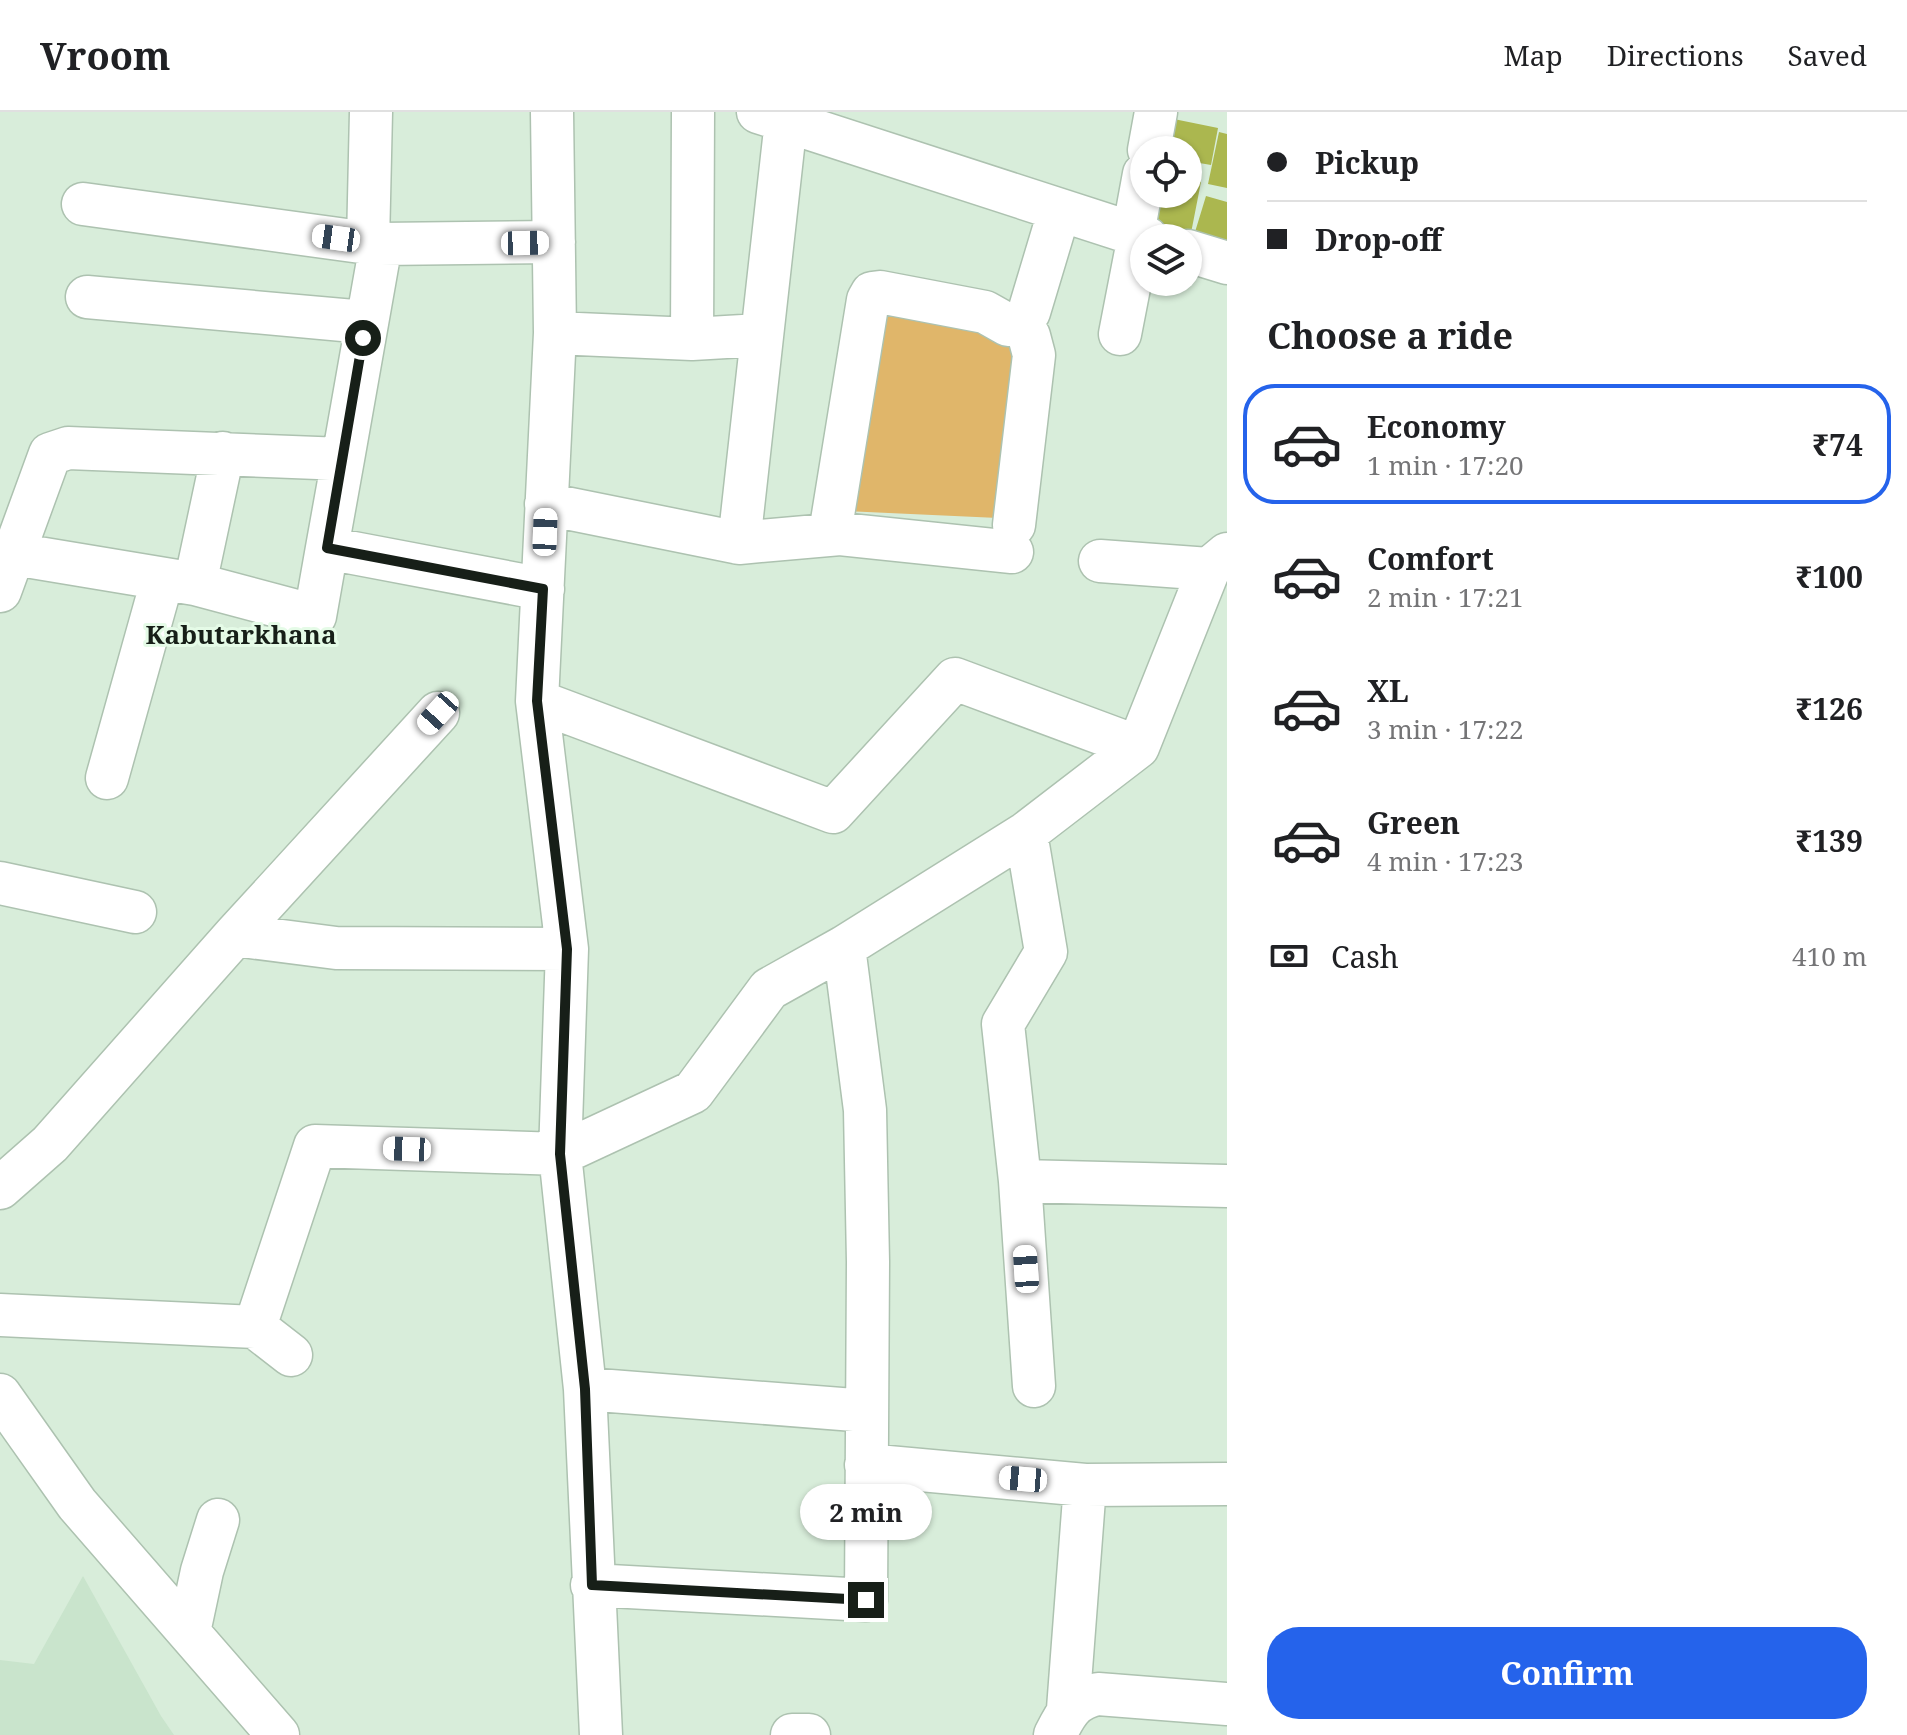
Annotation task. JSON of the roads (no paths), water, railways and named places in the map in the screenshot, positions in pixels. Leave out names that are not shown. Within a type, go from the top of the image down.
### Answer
[{"type":"street","points":[[343,459],[68,448],[50,454],[7,572],[178,582],[315,616],[343,459],[365,322],[374,244],[371,112]]},
{"type":"street","points":[[552,112],[555,333],[537,701],[567,949],[560,1154],[585,1389],[601,1735]]},
{"type":"street","points":[[692,339],[693,112]]},
{"type":"street","points":[[1152,136],[1156,112]]},
{"type":"street","points":[[739,543],[760,335],[776,114],[1059,212],[1130,233]]},
{"type":"street","points":[[83,204],[374,244],[554,242]]},
{"type":"street","points":[[832,521],[868,300],[872,293],[985,312],[1008,325],[1020,323],[1029,312],[1059,212]]},
{"type":"street","points":[[1202,255],[1227,263]]},
{"type":"street","points":[[1120,334],[1130,285]]},
{"type":"street","points":[[87,297],[365,322]]},
{"type":"street","points":[[546,504],[739,543],[840,534],[1013,538],[1034,355],[1029,336],[1020,323]]},
{"type":"street","points":[[555,333],[692,339],[760,335]]},
{"type":"street","points":[[107,778],[223,453]]},
{"type":"street","points":[[327,548],[543,589]]},
{"type":"street","points":[[255,1327],[315,1146],[560,1154],[693,1092],[769,989],[844,947],[1026,833],[1138,747],[1218,562],[1100,561]]},
{"type":"street","points":[[537,701],[833,812],[955,679],[1138,747]]},
{"type":"street","points":[[0,1188],[50,1144],[438,713]]},
{"type":"street","points":[[1026,833],[1046,952],[1003,1024],[1020,1181],[1034,1386]]},
{"type":"street","points":[[0,883],[135,912]]},
{"type":"street","points":[[235,935],[336,948],[567,949]]},
{"type":"street","points":[[592,1585],[866,1600],[868,1262],[865,1110],[844,947]]},
{"type":"street","points":[[1020,1181],[1227,1186]]},
{"type":"street","points":[[0,1315],[255,1327],[291,1355]]},
{"type":"street","points":[[585,1389],[867,1411]]},
{"type":"street","points":[[0,1395],[77,1504],[278,1735]]},
{"type":"street","points":[[866,1465],[1085,1485],[1227,1484]]},
{"type":"street","points":[[1062,1722],[1085,1485]]},
{"type":"street","points":[[189,1632],[202,1571],[218,1520]]},
{"type":"street","points":[[1062,1722],[1082,1697],[1098,1694],[1227,1704]]},
{"type":"street","points":[[792,1735],[809,1735]]},
{"type":"district","name":"Kabutarkhana","points":[[241,634]]}]
